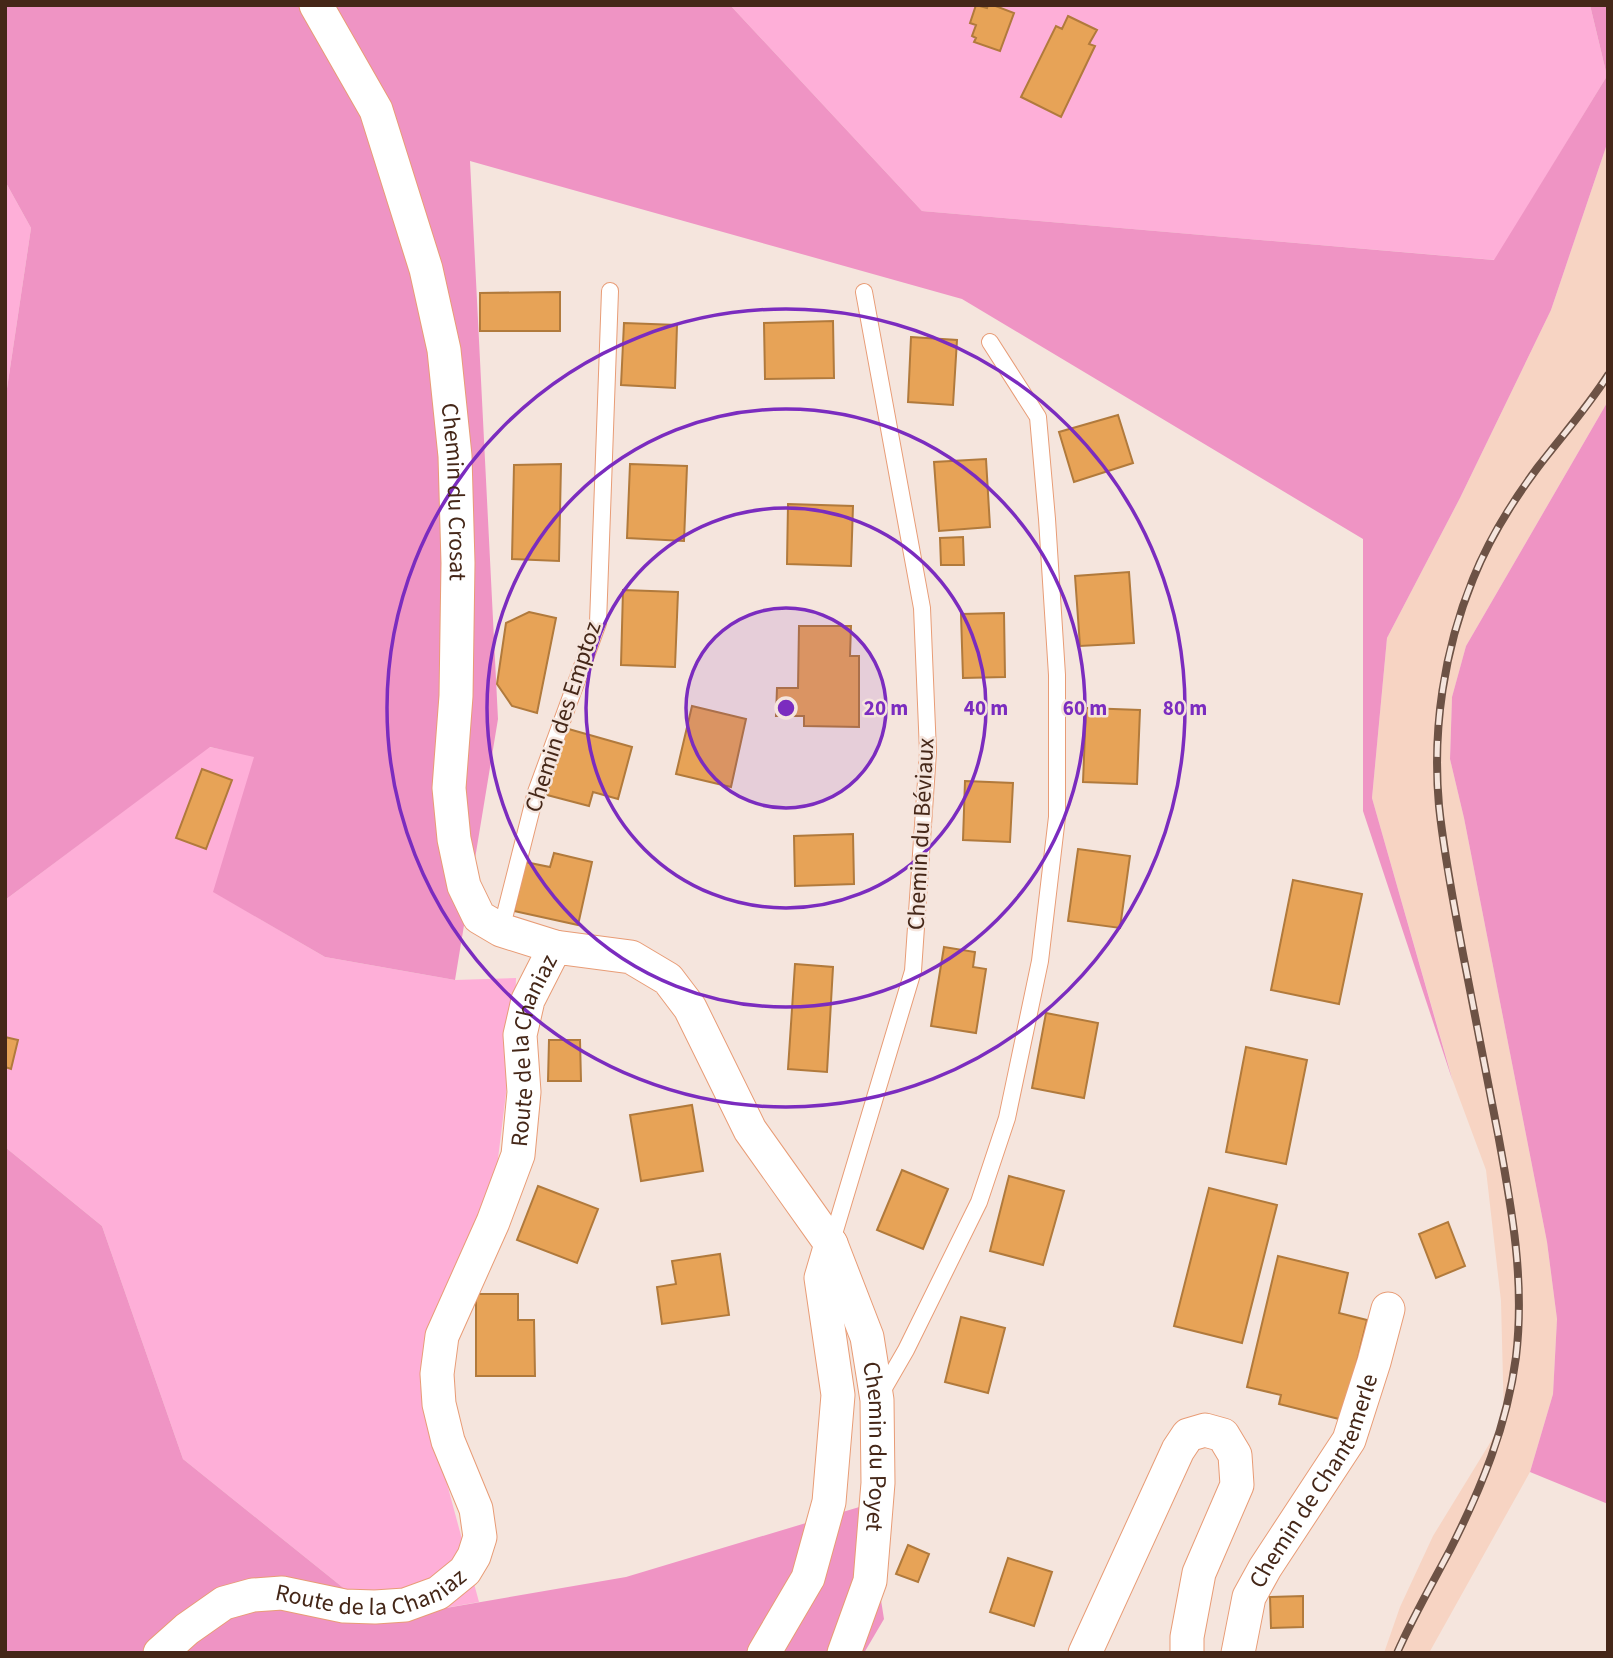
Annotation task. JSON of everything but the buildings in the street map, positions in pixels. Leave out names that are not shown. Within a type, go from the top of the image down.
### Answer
[{"type":"street","name":"Chemin du Crosat","points":[[316,5],[376,110],[426,268],[444,350],[455,456],[458,562],[456,695],[449,788],[454,839],[464,886],[479,917],[501,930],[555,947]]},
{"type":"street","name":"Route de la Chaniaz","points":[[160,1653],[187,1629],[224,1603],[253,1595],[282,1594],[344,1606],[405,1605],[438,1593],[465,1571],[474,1556],[480,1537],[476,1509],[448,1441],[439,1404],[437,1374],[442,1336],[493,1222],[518,1155],[524,1092],[520,1035],[528,1000],[555,947],[631,957],[668,979],[690,1009],[750,1130],[831,1244]]},
{"type":"street","name":"Chemin du Poyet","points":[[831,1244],[867,1338],[877,1400],[878,1483],[870,1581],[844,1653]]},
{"type":"street","points":[[764,1653],[808,1578],[829,1502],[838,1395],[821,1278],[831,1244]]},
{"type":"street","name":"Chemin de Chantemerle","points":[[1238,1653],[1249,1597],[1349,1440],[1388,1309]]},
{"type":"street","points":[[1085,1653],[1178,1450],[1188,1435],[1205,1430],[1223,1435],[1236,1455],[1237,1485],[1199,1573],[1187,1637],[1187,1653]]},
{"type":"lane","name":"Chemin des Emptoz","points":[[501,930],[536,792],[598,623],[610,291]]},
{"type":"lane","name":"Chemin du Béviaux","points":[[831,1244],[913,971],[928,752],[922,608],[864,292]]},
{"type":"lane","points":[[877,1400],[906,1350],[979,1202],[1007,1118],[1040,961],[1058,817],[1057,676],[1038,417],[990,342]]},
{"type":"shaded area","points":[[5,5],[730,5],[922,211],[1494,260],[1607,76],[1590,5],[1608,5],[1608,141],[1551,310],[1460,498],[1387,638],[1372,798],[1453,1082],[1363,811],[1363,539],[962,299],[470,161],[498,719],[455,980],[325,957],[213,892],[254,757],[210,747],[5,900],[5,402],[31,228],[5,181]]},
{"type":"shaded area","points":[[730,5],[1590,5],[1607,76],[1495,260],[922,211]]},
{"type":"shaded area","points":[[1608,141],[1608,401],[1466,646],[1452,697],[1450,759],[1464,818],[1547,1242],[1557,1319],[1553,1394],[1530,1472],[1429,1653],[1384,1653],[1400,1607],[1433,1536],[1504,1420],[1501,1301],[1486,1170],[1453,1081],[1372,798],[1387,638],[1460,498],[1551,310]]},
{"type":"shaded area","points":[[5,181],[31,228],[5,402]]},
{"type":"shaded area","points":[[1608,401],[1608,1504],[1530,1472],[1553,1394],[1557,1319],[1547,1242],[1464,818],[1450,759],[1452,697],[1466,646]]},
{"type":"shaded area","points":[[209,747],[255,756],[214,892],[325,957],[455,980],[516,978],[515,1020],[496,1175],[432,1324],[420,1384],[479,1602],[382,1619],[183,1459],[102,1226],[5,1147],[5,900]]},
{"type":"shaded area","points":[[5,1147],[102,1226],[183,1459],[382,1619],[626,1577],[866,1505],[884,1619],[864,1653],[5,1653]]},
{"type":"railway","points":[[1397,1653],[1461,1527],[1491,1456],[1512,1383],[1518,1328],[1518,1273],[1512,1218],[1441,824],[1437,748],[1442,690],[1463,606],[1479,564],[1494,535],[1528,480],[1608,375]]}]
